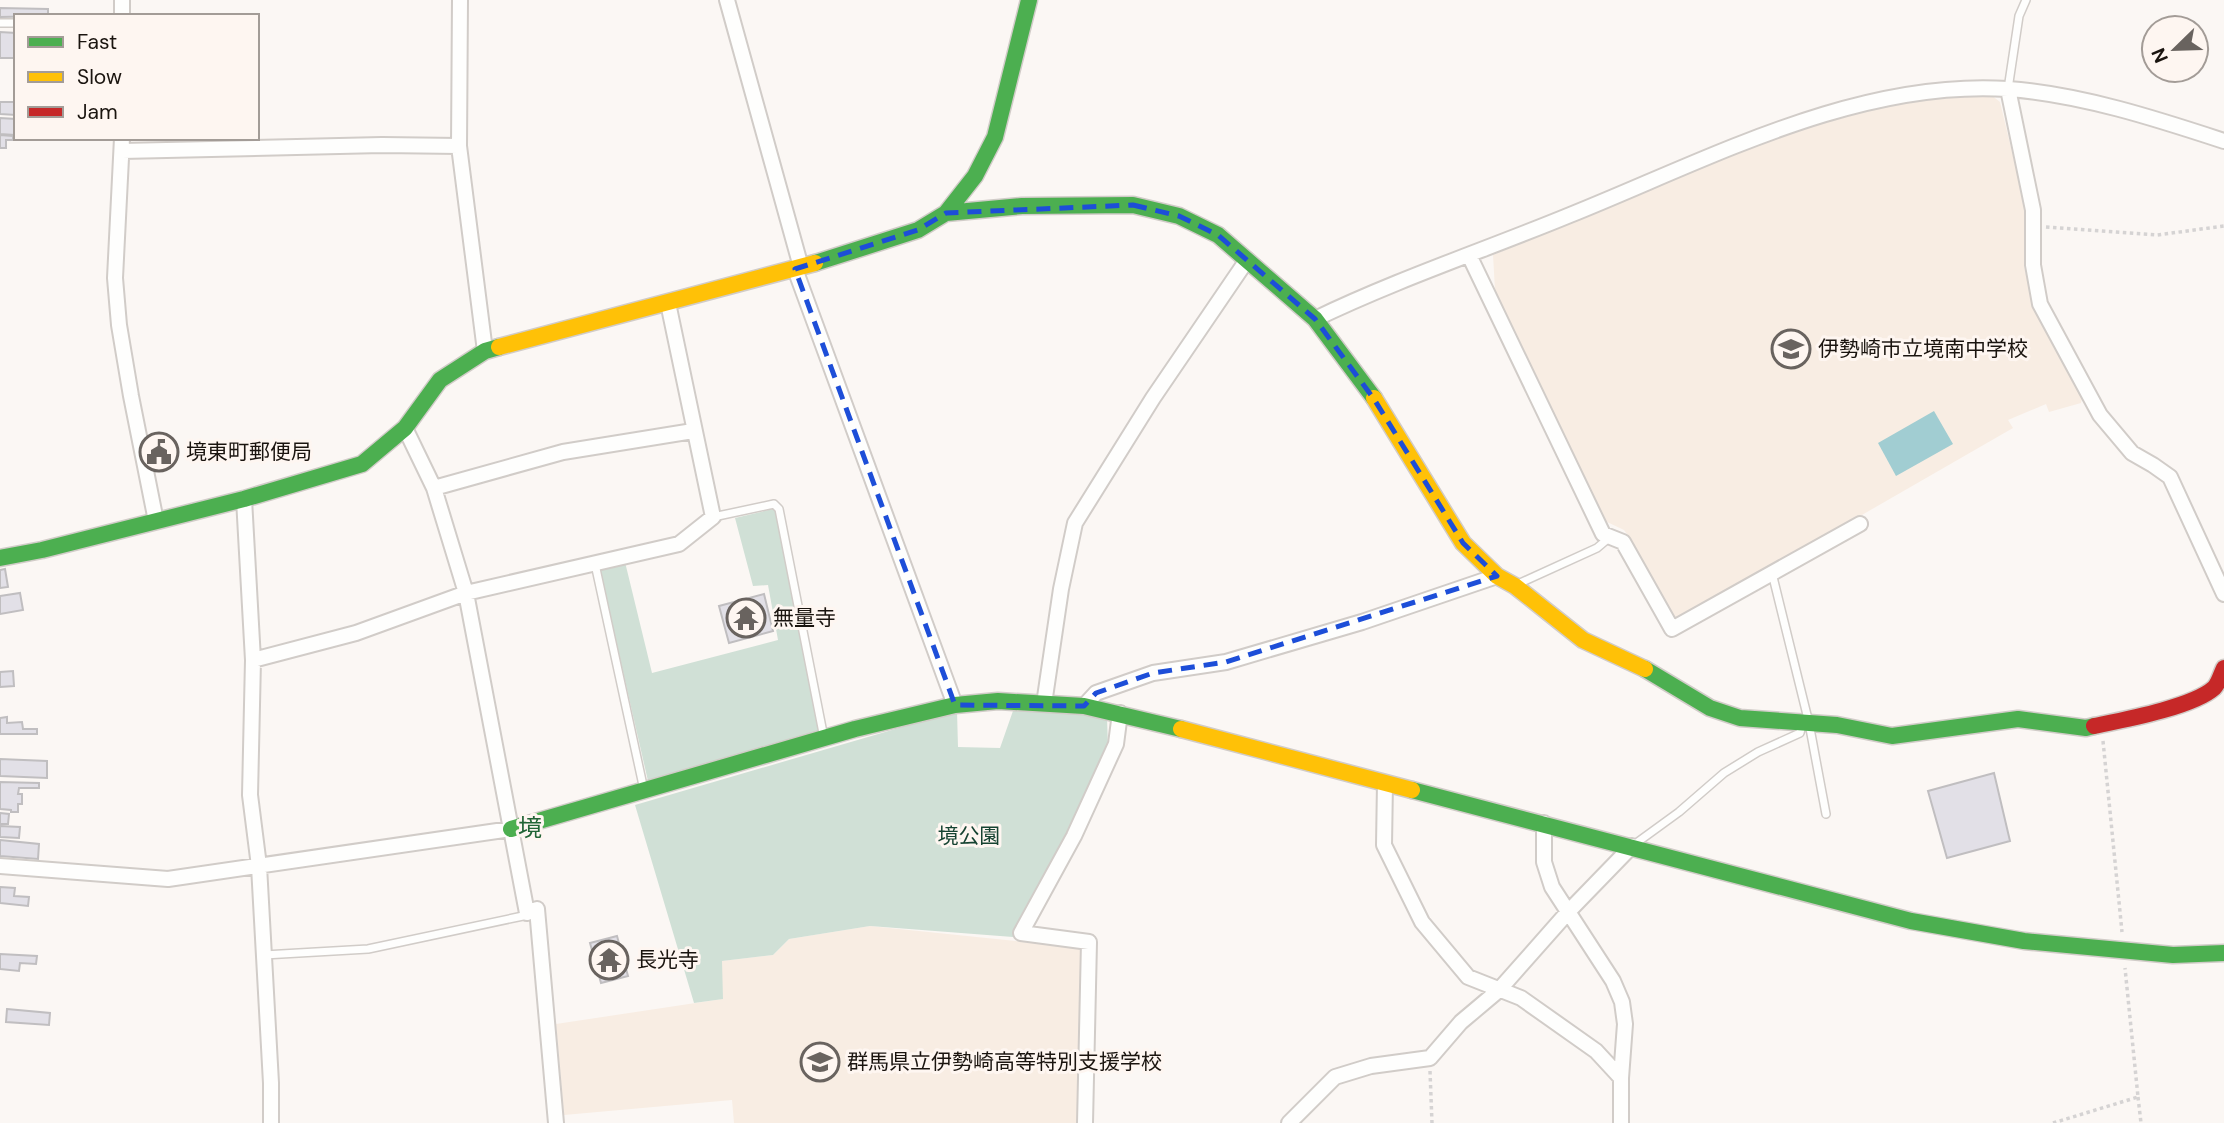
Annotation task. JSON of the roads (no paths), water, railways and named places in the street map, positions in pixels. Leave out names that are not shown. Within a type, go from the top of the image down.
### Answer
[{"type":"street","points":[[460,0],[459,146],[485,351]]},
{"type":"street","points":[[727,0],[798,268],[956,705]]},
{"type":"street","points":[[0,558],[244,499],[362,464],[405,428],[440,380],[485,351],[798,268],[918,230],[946,213],[975,176],[995,136],[1029,0]]},
{"type":"street","points":[[1315,319],[1784,126],[1876,100],[1949,90],[2008,89],[2087,101],[2164,121],[2224,141]]},
{"type":"street","points":[[2008,89],[2033,210],[2033,265],[2040,304],[2100,415],[2132,453],[2170,477],[2224,594]]},
{"type":"street","points":[[156,521],[131,396],[117,302],[115,278],[122,145],[459,146]]},
{"type":"street","points":[[946,213],[1022,206],[1133,205],[1179,216],[1218,235],[1315,319],[1374,399],[1463,543],[1497,576],[1514,586],[1583,640],[1643,668],[1710,708],[1740,719],[1837,725],[1892,736],[2018,719],[2086,728],[2134,719],[2185,703],[2215,687],[2224,668]]},
{"type":"street","points":[[1469,255],[1604,534],[1623,542],[1672,629],[1860,524]]},
{"type":"street","points":[[1044,704],[1061,589],[1075,523],[1153,398],[1247,260]]},
{"type":"street","points":[[253,660],[356,633],[466,593],[679,544],[713,517],[668,303]]},
{"type":"street","points":[[405,428],[434,488],[466,593],[527,913],[537,908],[556,1123]]},
{"type":"street","points":[[434,488],[563,452],[693,431]]},
{"type":"street","points":[[244,499],[253,660],[250,795],[260,866],[271,1123]]},
{"type":"street","points":[[1084,706],[1096,693],[1153,673],[1226,662],[1362,622],[1497,576]]},
{"type":"street","points":[[0,866],[168,878],[511,829],[825,738],[956,705],[998,701],[1084,706],[1119,713],[1910,921],[2024,941],[2173,955],[2224,953]]},
{"type":"street","points":[[1085,1123],[1089,942],[1021,933],[1074,836],[1116,744],[1119,713]]},
{"type":"street","points":[[1385,783],[1384,845],[1422,922],[1468,978],[1521,998],[1596,1051],[1620,1078]]},
{"type":"street","points":[[1544,823],[1544,862],[1552,887],[1614,981],[1622,1002],[1625,1024],[1620,1078],[1621,1123]]},
{"type":"street","points":[[1289,1123],[1335,1077],[1371,1066],[1430,1058],[1461,1022],[1499,990],[1568,912],[1632,846]]},
{"type":"lane","points":[[2008,89],[2020,16],[2026,0]]},
{"type":"lane","points":[[713,517],[774,504],[779,509],[825,738]]},
{"type":"lane","points":[[1514,586],[1597,548],[1611,536]]},
{"type":"lane","points":[[595,564],[644,790]]},
{"type":"lane","points":[[1772,573],[1826,814]]},
{"type":"lane","points":[[1632,846],[1679,812],[1724,773],[1758,752],[1800,733],[1806,723]]},
{"type":"lane","points":[[264,955],[368,949],[527,913]]},
{"type":"water","points":[[1934,411],[1953,444],[1896,476],[1878,443]]},
{"type":"place","name":"伊勢崎市立境南中学校","points":[[1791,349]]},
{"type":"place","name":"境東町郵便局","points":[[159,452]]},
{"type":"place","name":"無量寺","points":[[746,618]]},
{"type":"place","name":"長光寺","points":[[609,960]]},
{"type":"place","name":"群馬県立伊勢崎高等特別支援学校","points":[[820,1062]]},
{"type":"district","name":"境","points":[[530,827]]},
{"type":"park label","name":"境公園","points":[[969,836]]}]
